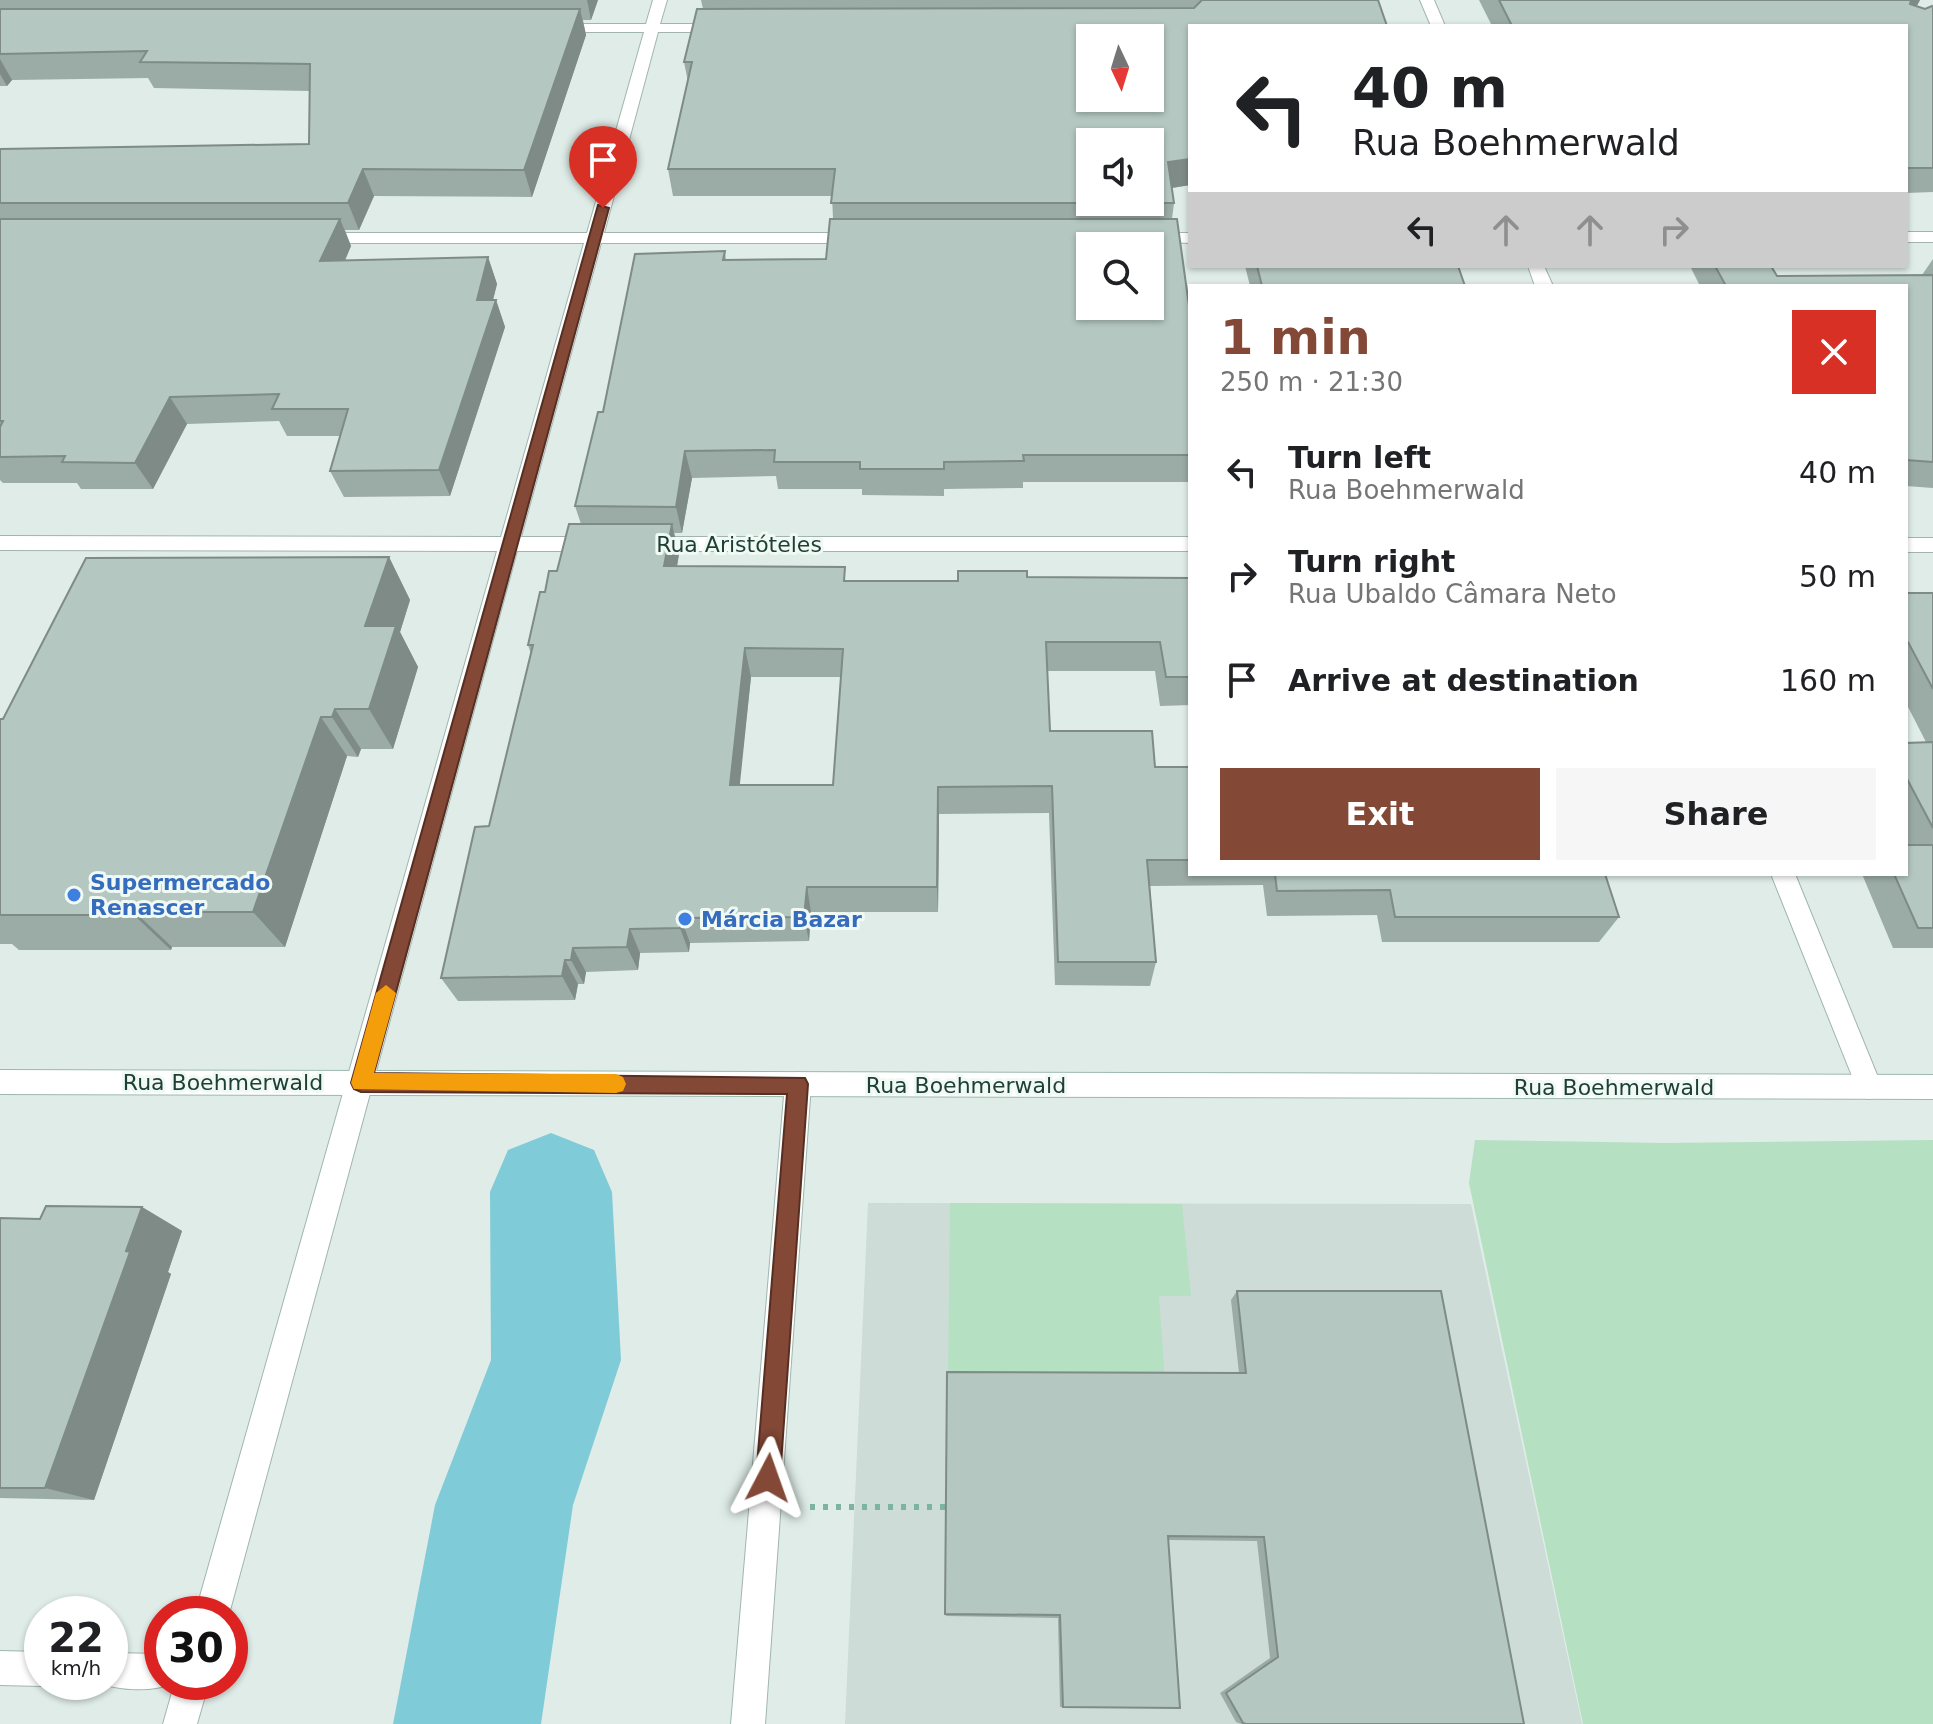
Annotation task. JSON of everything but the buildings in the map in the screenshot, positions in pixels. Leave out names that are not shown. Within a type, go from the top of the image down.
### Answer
[{"type":"street","points":[[217,1596],[660,0]]},
{"type":"street","points":[[1427,0],[1437,24]]},
{"type":"street","points":[[541,28],[748,28]]},
{"type":"street","points":[[1908,237],[1933,237]]},
{"type":"street","points":[[298,238],[876,238]]},
{"type":"street","points":[[1164,238],[1188,238]]},
{"type":"street","name":"Rua Aristóteles","points":[[0,543],[1188,544]]},
{"type":"street","points":[[1908,545],[1933,545]]},
{"type":"street","points":[[1784,876],[1869,1087]]},
{"type":"street","name":"Rua Boehmerwald","points":[[0,1082],[1933,1087]]},
{"type":"street","points":[[748,1724],[798,1084]]},
{"type":"street","points":[[0,1668],[24,1669]]},
{"type":"street","points":[[180,1724],[187,1700]]},
{"type":"path","points":[[765,1507],[947,1507]]},
{"type":"shaded area","points":[[868,1203],[1471,1204],[1582,1724],[845,1724]]},
{"type":"green space","points":[[1475,1140],[1664,1143],[1933,1140],[1933,1724],[1583,1724],[1469,1183]]},
{"type":"green space","points":[[950,1203],[1182,1204],[1191,1296],[1159,1296],[1165,1381],[948,1380]]},
{"type":"waterway","points":[[467,1724],[504,1505],[556,1360],[551,1192]]},
{"type":"slow traffic","points":[[386,993],[361,1083],[616,1084]]},
{"type":"place","name":"Supermercado Renascer","points":[[74,895]]},
{"type":"place","name":"Márcia Bazar","points":[[685,919]]},
{"type":"route","points":[[603,208],[361,1083],[798,1084],[768,1478]]}]
